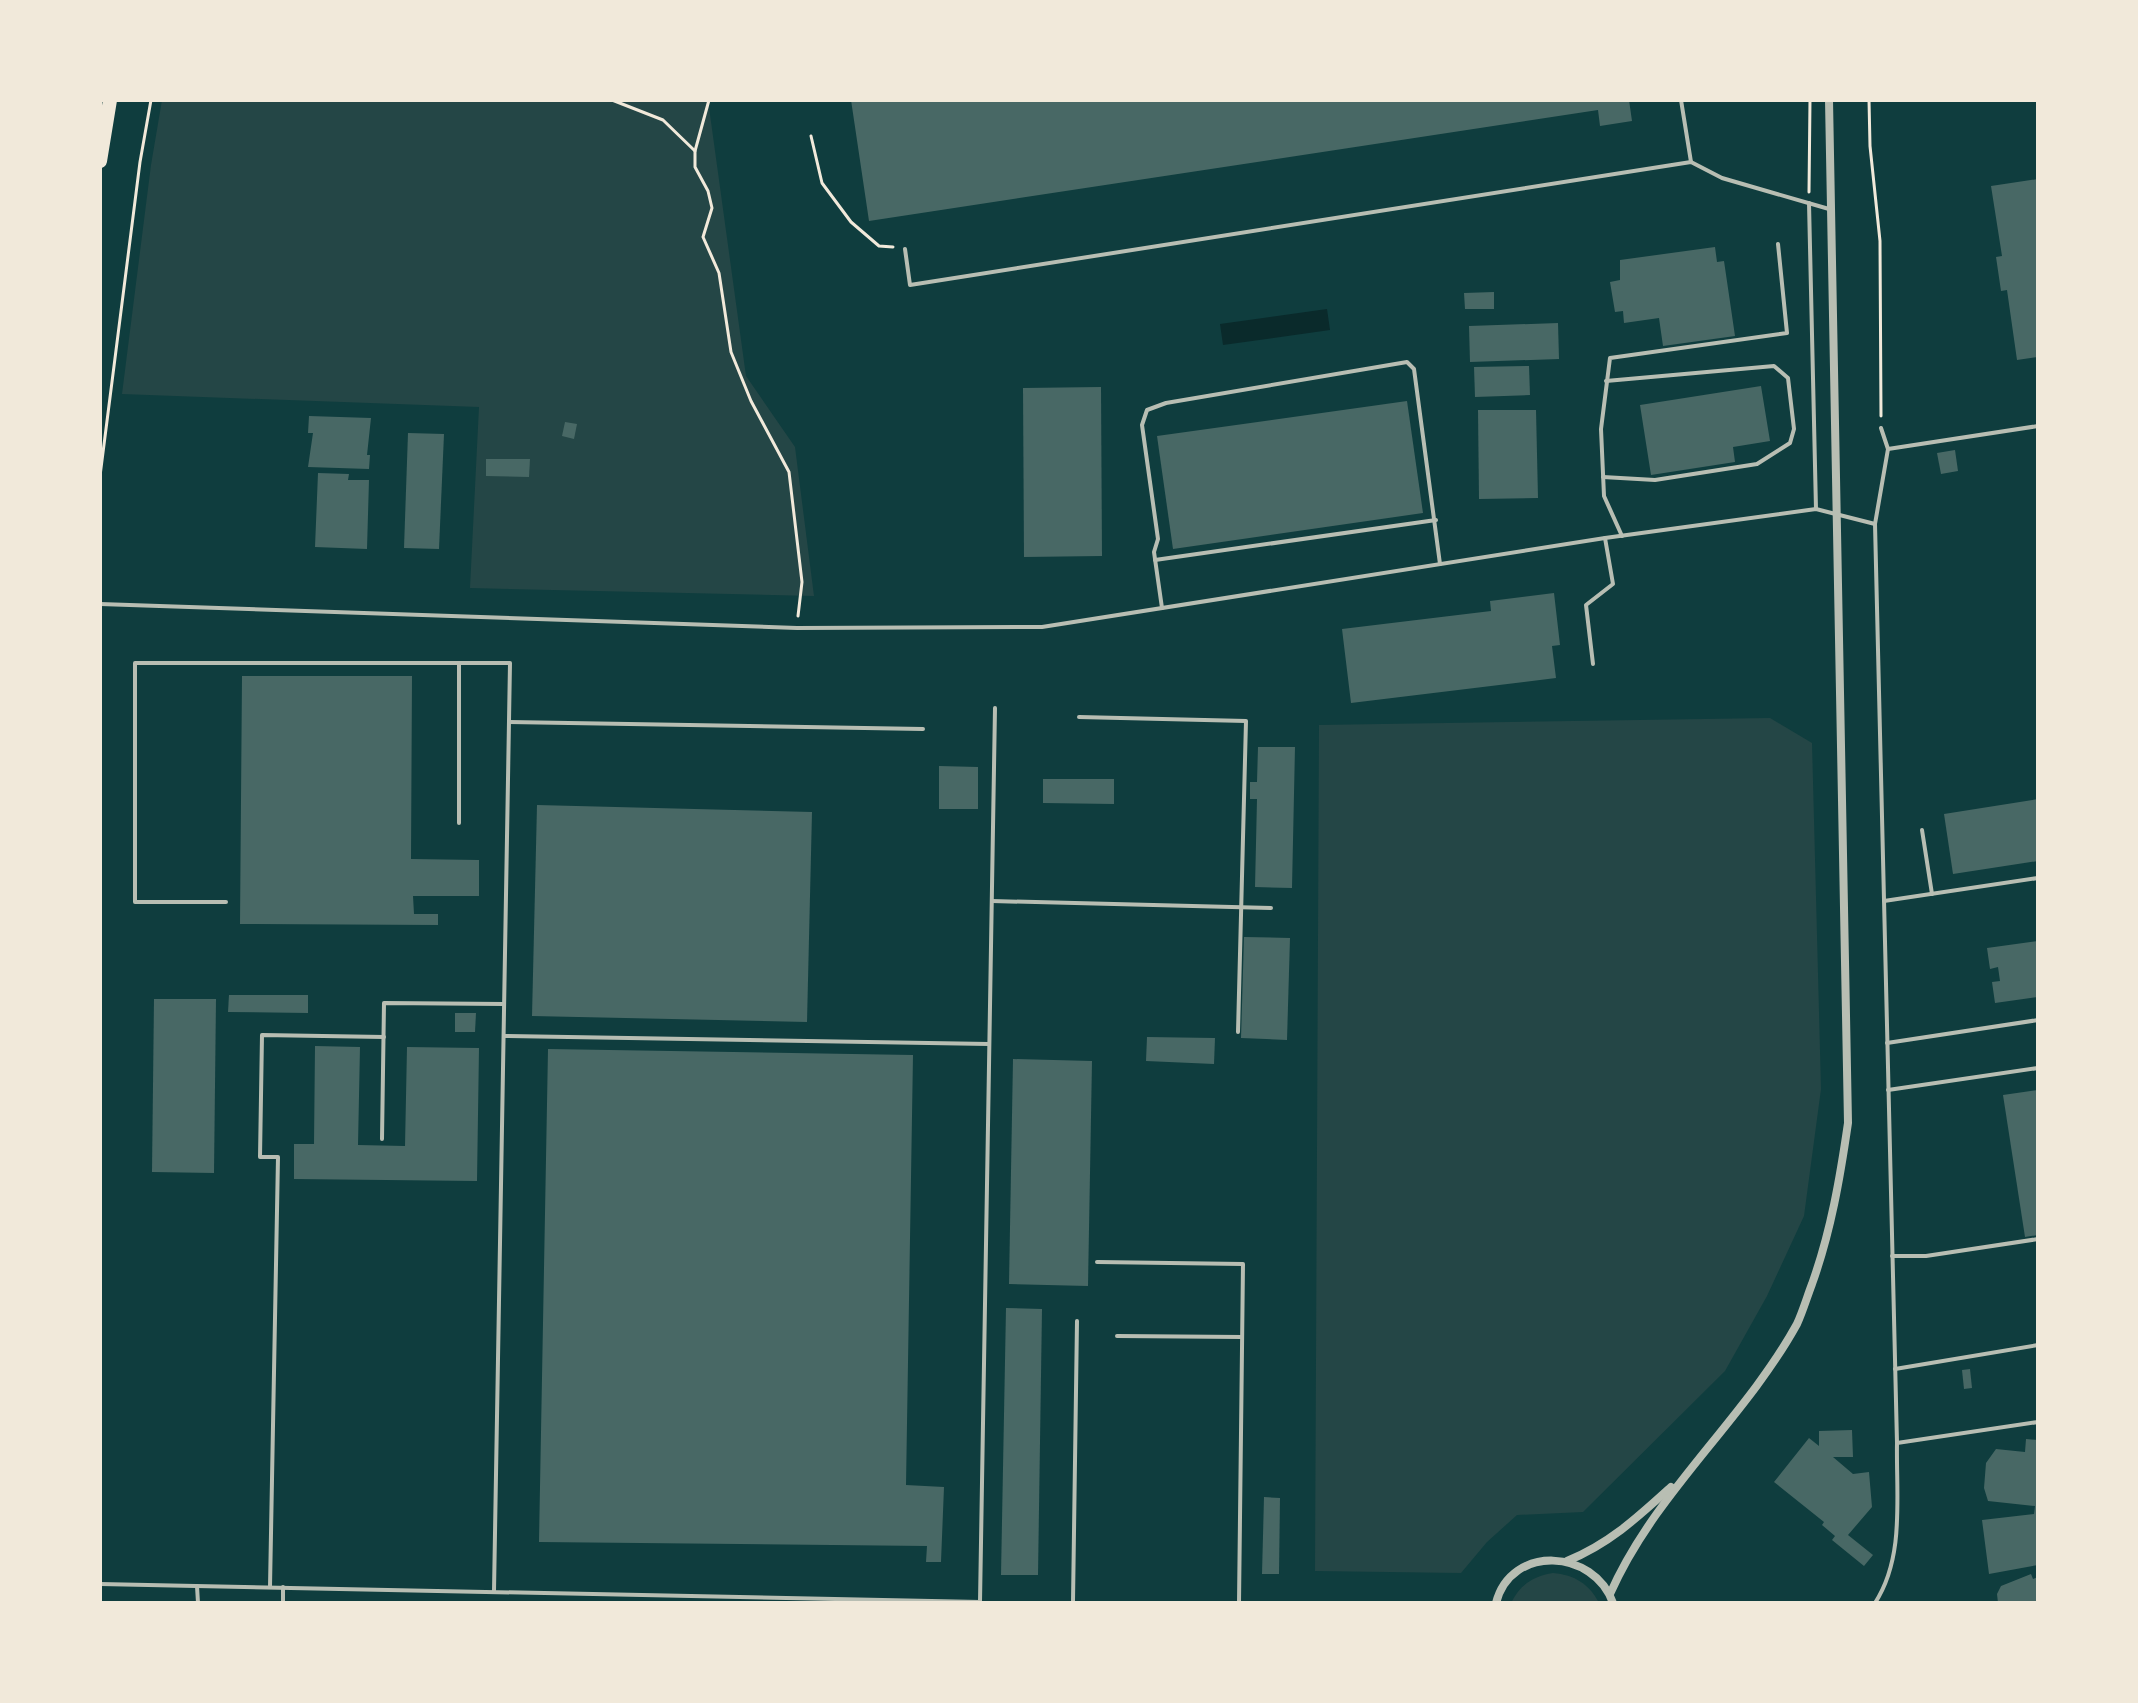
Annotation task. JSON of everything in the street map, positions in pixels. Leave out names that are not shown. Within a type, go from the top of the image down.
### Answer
[{"type":"main road","points":[[100,161],[110,100]]},
{"type":"street","points":[[1612,1598],[1619,1574],[1645,1531],[1684,1476],[1763,1378],[1798,1321],[1822,1256],[1839,1190],[1848,1123],[1829,100]]},
{"type":"street","points":[[1567,1561],[1593,1551],[1618,1535],[1684,1476]]},
{"type":"street","points":[[1496,1603],[1509,1579],[1526,1567],[1546,1560],[1567,1561],[1587,1569],[1612,1598]]},
{"type":"lane","points":[[1681,100],[1691,162]]},
{"type":"lane","points":[[905,249],[910,285],[1691,162],[1722,178],[1831,210]]},
{"type":"lane","points":[[1809,203],[1816,509]]},
{"type":"lane","points":[[1622,536],[1604,496],[1601,429],[1610,358],[1787,333],[1778,244]]},
{"type":"lane","points":[[1162,608],[1154,552],[1158,539],[1142,425],[1147,410],[1166,403],[1407,362],[1414,369],[1440,564]]},
{"type":"lane","points":[[1603,477],[1655,480],[1757,464],[1790,443],[1794,429],[1788,378],[1774,366],[1606,381]]},
{"type":"lane","points":[[1888,449],[2038,426]]},
{"type":"lane","points":[[1875,1603],[1887,1585],[1895,1556],[1897,1443],[1875,524],[1888,449],[1881,428]]},
{"type":"lane","points":[[100,604],[797,628],[1042,627],[1605,538],[1816,509],[1875,524]]},
{"type":"lane","points":[[1155,560],[1436,520]]},
{"type":"lane","points":[[1593,664],[1586,605],[1613,584],[1605,538]]},
{"type":"lane","points":[[226,902],[135,902],[135,663],[510,663],[494,1591]]},
{"type":"lane","points":[[459,663],[459,823]]},
{"type":"lane","points":[[980,1602],[995,708]]},
{"type":"lane","points":[[1079,717],[1246,721],[1238,1032]]},
{"type":"lane","points":[[509,722],[923,729]]},
{"type":"lane","points":[[1922,830],[1932,894]]},
{"type":"lane","points":[[1884,901],[2038,878]]},
{"type":"lane","points":[[992,901],[1271,908]]},
{"type":"lane","points":[[382,1139],[384,1003],[504,1004]]},
{"type":"lane","points":[[1887,1043],[2038,1020]]},
{"type":"lane","points":[[270,1587],[278,1157],[260,1157],[262,1035],[384,1037]]},
{"type":"lane","points":[[504,1036],[989,1044]]},
{"type":"lane","points":[[1888,1090],[2038,1068]]},
{"type":"lane","points":[[1892,1256],[1926,1256],[2038,1239]]},
{"type":"lane","points":[[1097,1262],[1243,1264],[1239,1603]]},
{"type":"lane","points":[[1073,1602],[1077,1321]]},
{"type":"lane","points":[[1117,1336],[1242,1337]]},
{"type":"lane","points":[[1895,1369],[2038,1345]]},
{"type":"lane","points":[[1897,1443],[2038,1422]]},
{"type":"lane","points":[[100,1584],[1132,1603]]},
{"type":"lane","points":[[197,1586],[198,1603]]},
{"type":"lane","points":[[283,1587],[283,1603]]},
{"type":"path","points":[[100,476],[140,162],[151,100]]},
{"type":"path","points":[[612,100],[663,120],[695,151]]},
{"type":"path","points":[[709,100],[695,151],[695,167],[708,191],[712,208],[703,237],[719,273],[731,352],[751,401],[789,472],[802,582],[797,628]]},
{"type":"path","points":[[1809,203],[1810,100]]},
{"type":"path","points":[[1869,100],[1870,146],[1880,241],[1881,428]]},
{"type":"path","points":[[811,136],[822,183],[851,222],[879,246],[905,249]]},
{"type":"shaded area","points":[[162,100],[708,100],[746,376],[795,447],[814,596],[470,588],[479,407],[122,394]]},
{"type":"shaded area","points":[[1327,309],[1330,330],[1223,345],[1220,324]]},
{"type":"shaded area","points":[[1770,718],[1812,743],[1821,1089],[1804,1216],[1767,1296],[1725,1371],[1583,1512],[1517,1515],[1487,1542],[1461,1573],[1315,1571],[1319,725]]},
{"type":"shaded area","points":[[1553,1573],[1580,1582],[1599,1603],[1511,1603],[1528,1582]]},
{"type":"building","points":[[851,100],[1629,100],[1632,121],[1600,126],[1598,110],[869,221]]},
{"type":"building","points":[[2038,179],[2038,357],[2017,360],[2007,290],[2001,291],[1996,257],[2002,256],[1991,186]]},
{"type":"building","points":[[1715,247],[1717,262],[1724,261],[1735,336],[1663,346],[1659,318],[1624,323],[1623,311],[1615,312],[1610,282],[1620,280],[1620,260]]},
{"type":"building","points":[[1494,292],[1494,309],[1465,309],[1464,293]]},
{"type":"building","points":[[1558,323],[1559,359],[1470,362],[1469,326]]},
{"type":"building","points":[[1529,366],[1530,395],[1475,397],[1474,367]]},
{"type":"building","points":[[1761,386],[1770,441],[1733,447],[1735,462],[1651,475],[1640,405]]},
{"type":"building","points":[[1101,387],[1102,556],[1024,557],[1023,388]]},
{"type":"building","points":[[1407,401],[1423,513],[1173,549],[1157,436]]},
{"type":"building","points":[[1478,410],[1536,410],[1538,498],[1479,499]]},
{"type":"building","points":[[309,416],[371,418],[367,455],[370,455],[369,469],[308,467],[313,433],[308,433]]},
{"type":"building","points":[[565,422],[577,424],[574,439],[562,436]]},
{"type":"building","points":[[408,433],[444,434],[439,549],[404,548]]},
{"type":"building","points":[[1955,450],[1958,471],[1941,474],[1937,453]]},
{"type":"building","points":[[486,459],[530,459],[529,477],[486,476]]},
{"type":"building","points":[[318,473],[349,474],[348,480],[369,480],[367,549],[315,547]]},
{"type":"building","points":[[1554,593],[1560,645],[1552,646],[1556,678],[1351,703],[1342,629],[1491,611],[1490,601]]},
{"type":"building","points":[[242,676],[412,676],[411,859],[479,860],[479,896],[413,896],[414,914],[438,914],[438,925],[240,924]]},
{"type":"building","points":[[1258,747],[1295,747],[1292,888],[1255,887],[1257,799],[1250,799],[1250,782],[1257,782]]},
{"type":"building","points":[[939,766],[978,767],[978,809],[939,809]]},
{"type":"building","points":[[1043,779],[1114,779],[1114,804],[1043,803]]},
{"type":"building","points":[[2038,799],[2038,861],[1953,874],[1944,814]]},
{"type":"building","points":[[537,805],[812,812],[807,1022],[532,1016]]},
{"type":"building","points":[[1244,937],[1290,938],[1287,1040],[1241,1038]]},
{"type":"building","points":[[2038,941],[2038,997],[1995,1003],[1992,982],[2000,981],[1998,967],[1990,969],[1987,948]]},
{"type":"building","points":[[229,995],[308,995],[308,1013],[228,1012]]},
{"type":"building","points":[[154,999],[216,999],[214,1173],[152,1172]]},
{"type":"building","points":[[455,1013],[476,1013],[475,1032],[455,1032]]},
{"type":"building","points":[[1147,1037],[1215,1038],[1214,1064],[1146,1061]]},
{"type":"building","points":[[315,1046],[360,1047],[358,1145],[405,1146],[407,1047],[479,1048],[477,1181],[294,1179],[294,1144],[314,1144]]},
{"type":"building","points":[[548,1049],[913,1055],[906,1485],[944,1487],[941,1562],[926,1562],[927,1546],[539,1542]]},
{"type":"building","points":[[1013,1059],[1092,1061],[1088,1286],[1009,1284]]},
{"type":"building","points":[[2038,1090],[2038,1235],[2025,1237],[2003,1095]]},
{"type":"building","points":[[1006,1308],[1042,1309],[1038,1575],[1001,1575]]},
{"type":"building","points":[[1970,1369],[1972,1388],[1964,1389],[1962,1370]]},
{"type":"building","points":[[1852,1430],[1853,1457],[1833,1457],[1853,1474],[1869,1472],[1872,1507],[1848,1535],[1873,1555],[1864,1566],[1832,1540],[1835,1536],[1822,1525],[1824,1522],[1774,1482],[1809,1438],[1819,1446],[1819,1431]]},
{"type":"building","points":[[2026,1439],[2038,1440],[2038,1565],[1989,1574],[1982,1520],[2034,1514],[2035,1506],[1988,1501],[1984,1488],[1986,1463],[1996,1449],[2025,1452]]},
{"type":"building","points":[[1264,1497],[1280,1498],[1279,1574],[1262,1574]]},
{"type":"building","points":[[2031,1574],[2033,1579],[2038,1577],[2038,1603],[1998,1603],[1997,1594],[2001,1586]]}]
